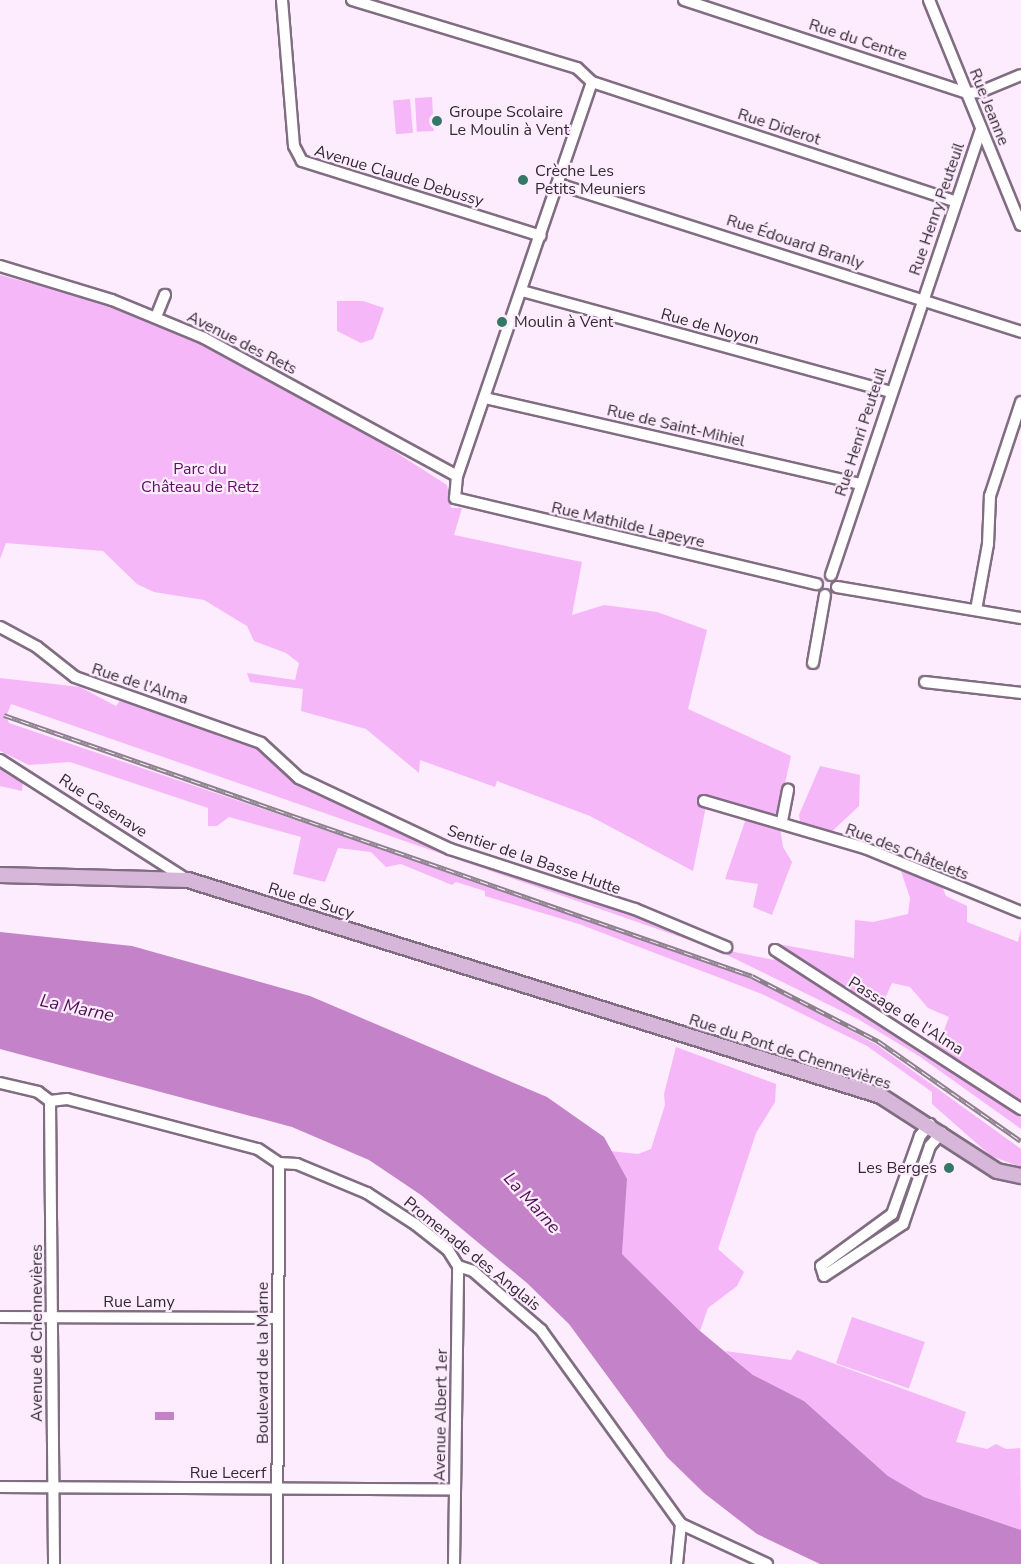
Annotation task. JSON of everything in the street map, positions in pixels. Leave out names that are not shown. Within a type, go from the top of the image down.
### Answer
[{"type":"main road","name":"Rue de Sucy","points":[[0,875],[188,880],[603,1010]]},
{"type":"main road","name":"Rue du Pont de Chennevières","points":[[603,1010],[881,1096],[930,1124],[997,1171],[1021,1176]]},
{"type":"street","name":"Avenue Claude Debussy","points":[[281,0],[294,146],[302,161],[541,236]]},
{"type":"street","name":"Rue Diderot","points":[[352,0],[577,68],[592,82],[955,201]]},
{"type":"street","name":"Rue du Centre","points":[[684,0],[967,93]]},
{"type":"street","name":"Rue Jeanne","points":[[929,0],[1021,225]]},
{"type":"street","points":[[967,93],[980,92],[1021,75]]},
{"type":"street","points":[[458,476],[592,82]]},
{"type":"street","name":"Rue Henry Peuteuil","points":[[922,300],[981,128]]},
{"type":"street","name":"Rue Édouard Branly","points":[[558,184],[1021,332]]},
{"type":"street","name":"Avenue des Rets","points":[[0,266],[65,284],[156,317],[235,354],[458,476]]},
{"type":"street","name":"Rue de Noyon","points":[[522,291],[891,392]]},
{"type":"street","points":[[156,317],[165,295]]},
{"type":"street","name":"Rue Henri Peuteuil","points":[[831,575],[922,300]]},
{"type":"street","name":"Rue de Saint-Mihiel","points":[[485,398],[860,484]]},
{"type":"street","points":[[976,610],[988,544],[990,496],[1021,402]]},
{"type":"street","name":"Rue Mathilde Lapeyre","points":[[458,476],[455,494],[458,501],[817,584]]},
{"type":"street","points":[[813,663],[825,595],[817,584],[821,577],[831,575],[837,587]]},
{"type":"street","points":[[825,595],[837,587],[1021,618]]},
{"type":"street","name":"Rue de l'Alma","points":[[0,627],[37,647],[75,677],[144,699],[212,727]]},
{"type":"street","points":[[925,682],[1021,693]]},
{"type":"street","name":"Sentier de la Basse Hutte","points":[[212,727],[261,743],[299,778],[450,849],[635,909],[726,947]]},
{"type":"street","name":"Rue Casenave","points":[[0,760],[188,880]]},
{"type":"street","points":[[782,821],[788,790]]},
{"type":"street","name":"Rue des Châtelets","points":[[704,801],[782,821],[866,848],[1021,912]]},
{"type":"street","name":"Passage de l'Alma","points":[[773,954],[1021,1109]]},
{"type":"street","name":"Promenade des Anglais","points":[[0,1083],[38,1092],[50,1101],[66,1099],[258,1149],[279,1163],[297,1164],[367,1193],[424,1230],[448,1250],[458,1266],[473,1270],[541,1330],[681,1524],[767,1564]]},
{"type":"street","name":"Avenue de Chennevières","points":[[50,1101],[54,1564]]},
{"type":"street","points":[[930,1124],[920,1136],[892,1214],[821,1266],[824,1276],[903,1224],[930,1146],[942,1132]]},
{"type":"street","name":"Boulevard de la Marne","points":[[277,1564],[279,1163]]},
{"type":"street","name":"Avenue Albert 1er","points":[[454,1564],[458,1266]]},
{"type":"street","name":"Rue Lamy","points":[[0,1317],[278,1318]]},
{"type":"street","name":"Rue Lecerf","points":[[0,1487],[455,1489]]},
{"type":"street","points":[[677,1564],[681,1524]]},
{"type":"green space","points":[[432,97],[434,131],[417,132],[415,98]]},
{"type":"green space","points":[[410,99],[413,133],[396,134],[393,100]]},
{"type":"green space","name":"Parc du Château de Retz","points":[[0,275],[110,305],[218,352],[375,439],[447,485],[451,508],[462,508],[454,535],[582,562],[572,615],[604,605],[657,612],[707,630],[688,709],[791,756],[778,815],[783,847],[792,862],[772,915],[753,907],[758,884],[725,879],[750,807],[708,796],[693,871],[590,816],[497,781],[495,787],[420,760],[419,773],[366,729],[301,711],[303,689],[250,682],[247,673],[295,680],[299,663],[286,653],[254,641],[247,626],[204,600],[154,592],[137,584],[103,551],[6,543],[0,559]]},
{"type":"green space","points":[[337,301],[363,301],[384,308],[373,339],[361,343],[337,331]]},
{"type":"green space","points":[[0,678],[80,687],[116,706],[123,697],[193,721],[221,737],[258,748],[299,783],[439,849],[569,890],[715,948],[774,960],[778,944],[854,958],[855,920],[873,922],[908,914],[910,898],[899,865],[942,886],[946,896],[967,906],[967,922],[1018,942],[1021,929],[1021,1129],[919,1056],[858,1019],[715,949],[11,704],[6,717],[9,723],[658,943],[767,985],[877,1045],[1021,1149],[1021,1167],[991,1156],[932,1104],[932,1092],[867,1046],[762,994],[579,924],[485,896],[485,891],[456,882],[452,885],[401,864],[386,867],[371,852],[338,848],[325,882],[293,874],[301,837],[229,817],[217,826],[208,826],[208,808],[70,762],[29,765],[0,751]],"holes":[[[892,983],[910,987],[928,1008],[949,1017],[945,1028],[921,1053],[867,1015],[881,1007]]]},
{"type":"green space","points":[[820,766],[860,775],[859,806],[827,836],[801,828],[799,815]]},
{"type":"green space","points":[[0,768],[23,781],[22,791],[0,786]]},
{"type":"green space","points":[[676,1047],[776,1084],[775,1102],[756,1133],[718,1249],[744,1272],[737,1286],[708,1308],[700,1331],[622,1254],[626,1179],[610,1151],[638,1154],[651,1149],[665,1105],[664,1094]]},
{"type":"green space","points":[[852,1317],[925,1342],[909,1388],[836,1363]]},
{"type":"green space","points":[[797,1350],[966,1412],[956,1442],[987,1449],[996,1444],[1006,1449],[1020,1448],[1021,1530],[924,1497],[888,1476],[804,1401],[753,1375],[725,1351],[791,1360]]},
{"type":"water","name":"La Marne","points":[[0,932],[132,946],[310,996],[547,1097],[604,1137],[627,1179],[622,1254],[700,1331],[753,1375],[804,1401],[888,1476],[924,1497],[1021,1530],[1021,1564],[820,1564],[757,1534],[704,1493],[667,1457],[569,1324],[527,1283],[421,1195],[369,1160],[292,1127],[0,1049]]},
{"type":"water","points":[[155,1412],[174,1412],[174,1420],[155,1420]]},
{"type":"railway","points":[[4,715],[752,976],[878,1041],[1021,1141]]},
{"type":"place","name":"Groupe Scolaire Le Moulin à Vent","points":[[437,121]]},
{"type":"place","name":"Crèche Les Petits Meuniers","points":[[523,180]]},
{"type":"place","name":"Moulin à Vent","points":[[502,322]]},
{"type":"place","name":"Les Berges","points":[[949,1168]]}]
